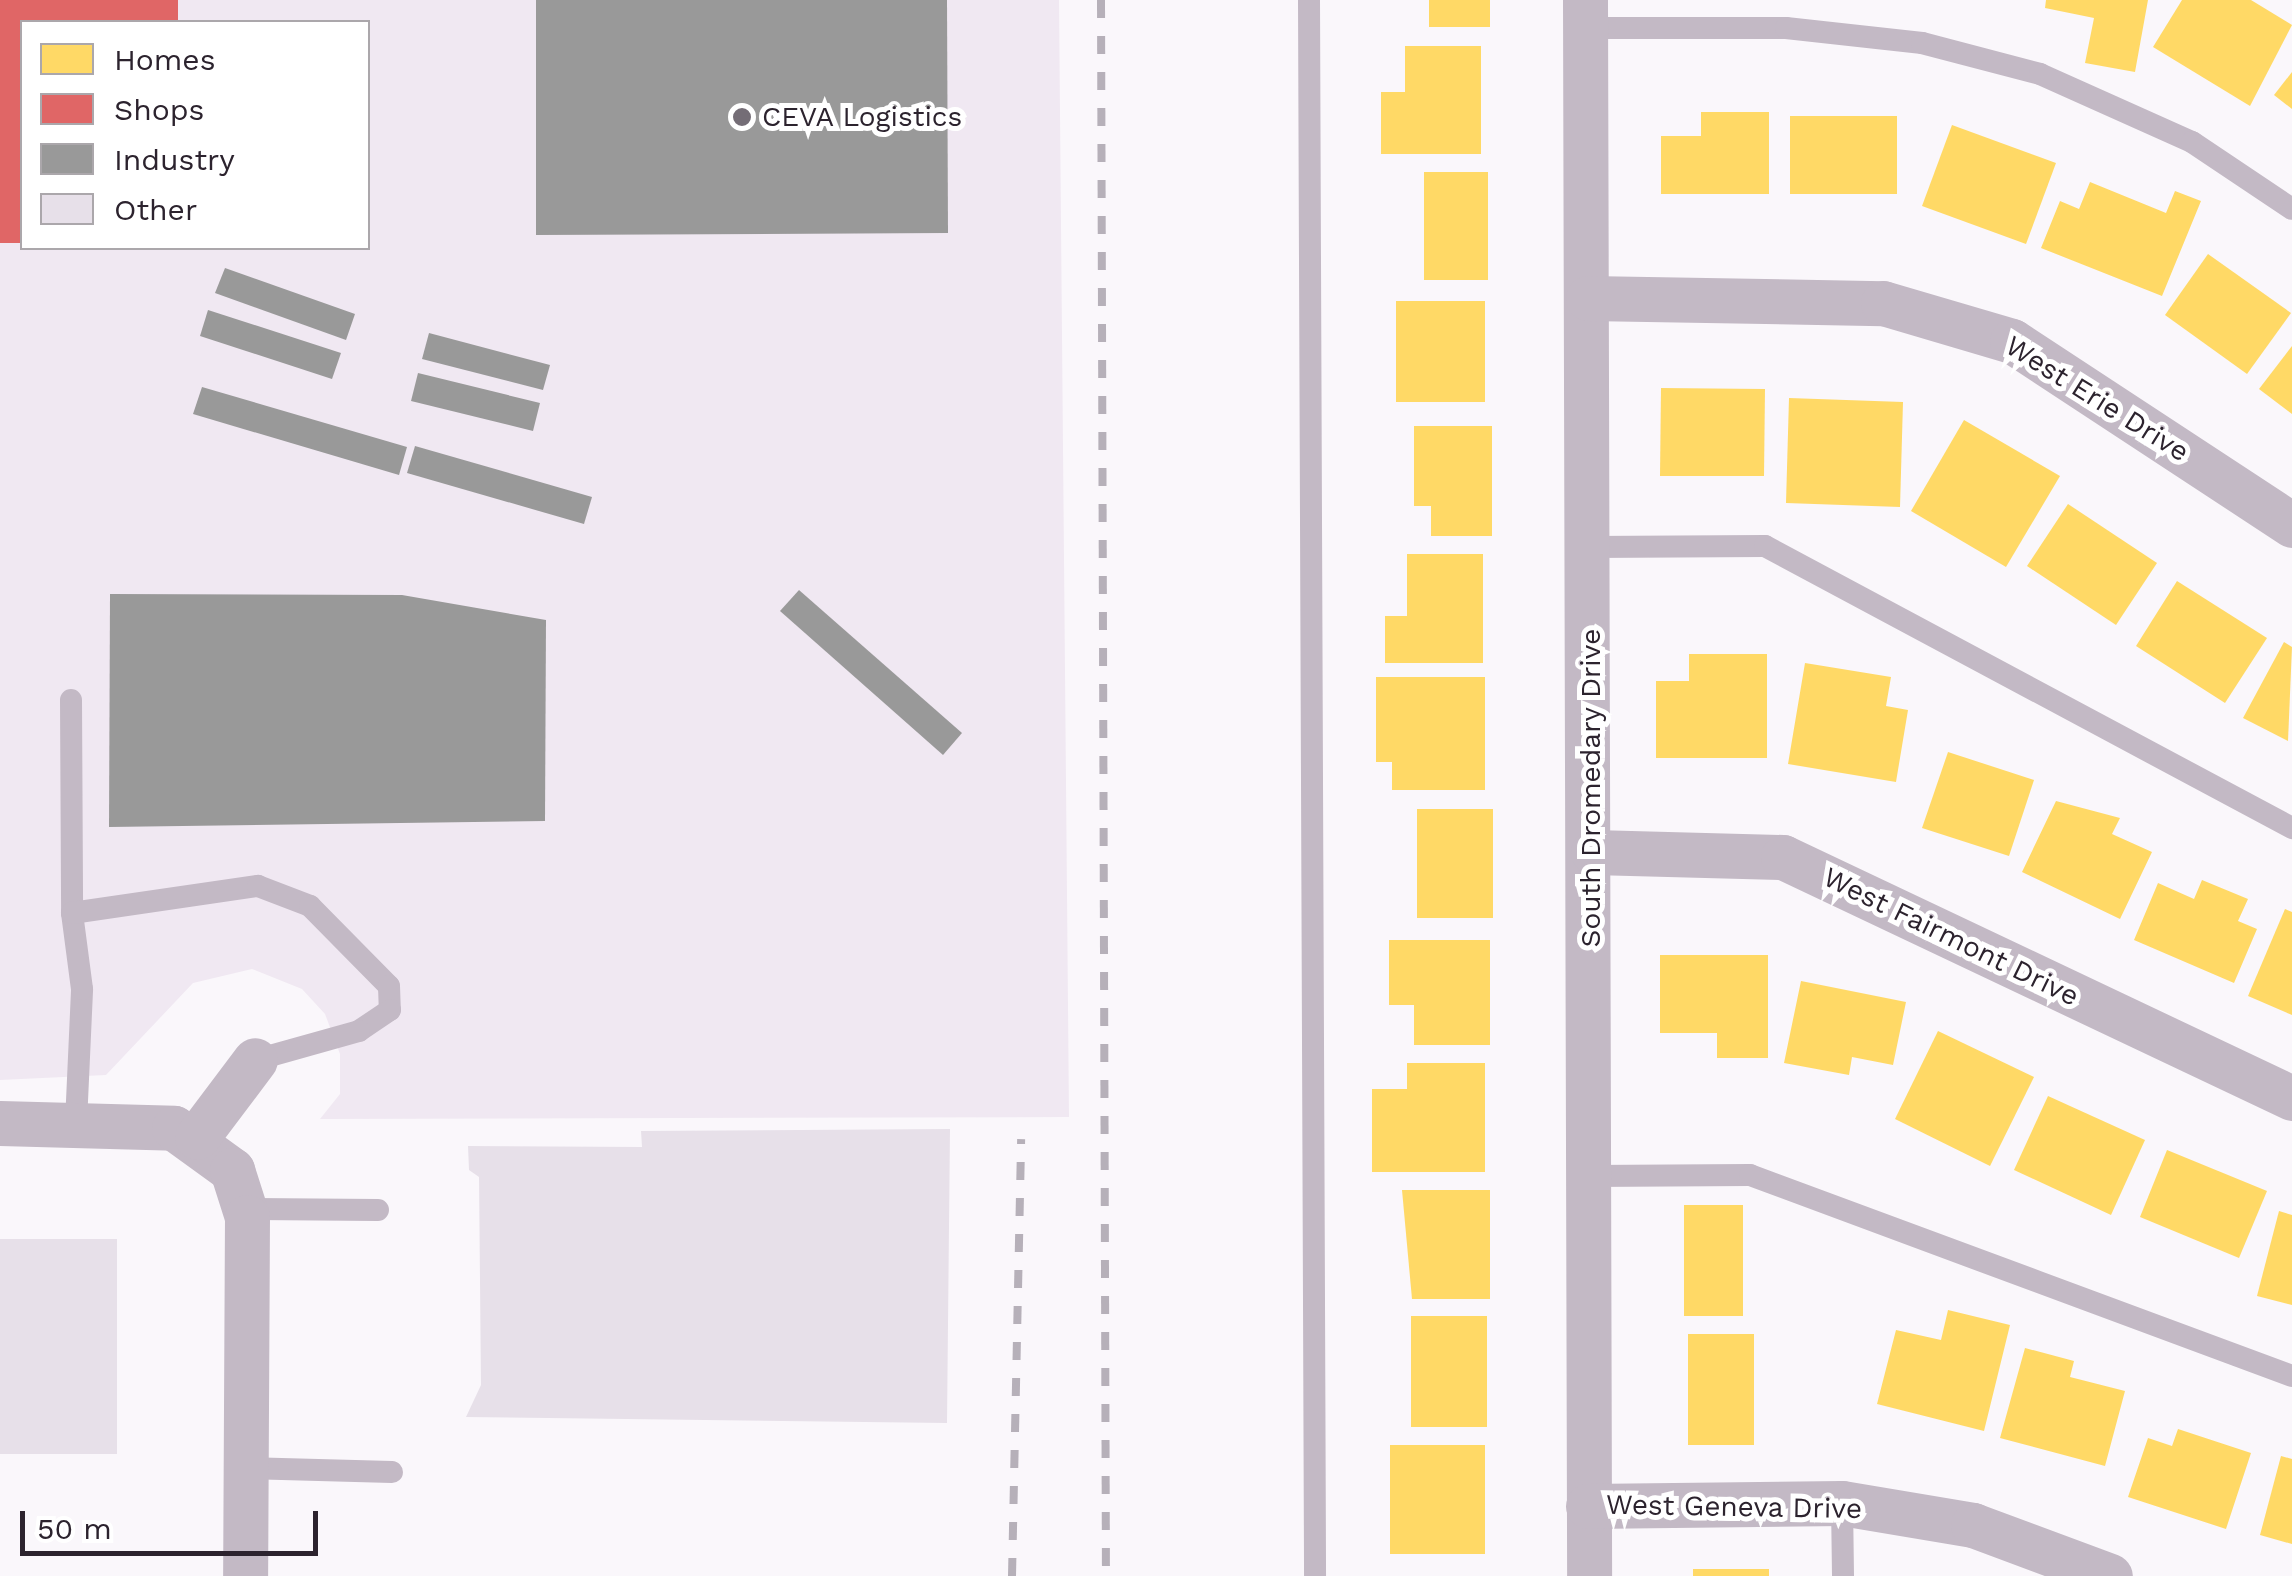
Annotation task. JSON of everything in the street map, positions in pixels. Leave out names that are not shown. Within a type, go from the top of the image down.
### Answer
[{"type":"street","name":"South Dromedary Drive","points":[[1585,14],[1593,852],[1588,1576]]},
{"type":"street","name":"West Erie Drive","points":[[1588,298],[1883,303],[2012,341],[2292,525]]},
{"type":"street","name":"West Fairmont Drive","points":[[1593,852],[1783,857],[2292,1098]]},
{"type":"street","points":[[206,1144],[255,1060]]},
{"type":"street","points":[[0,1124],[150,1124],[206,1144],[246,1209],[245,1576]]},
{"type":"street","name":"West Geneva Drive","points":[[1588,1506],[1842,1503],[1973,1524],[2110,1576]]},
{"type":"lane","points":[[1309,0],[1315,1576]]},
{"type":"lane","points":[[1585,14],[1786,28],[1922,43],[2040,74],[2158,127],[2292,209]]},
{"type":"lane","points":[[1590,547],[1765,546],[2292,828]]},
{"type":"lane","points":[[71,700],[72,913],[82,988],[76,1124]]},
{"type":"lane","points":[[72,913],[258,886],[310,906],[389,986],[390,1010],[359,1031],[255,1060]]},
{"type":"lane","points":[[1590,1176],[1750,1175],[2292,1376]]},
{"type":"lane","points":[[246,1209],[378,1210]]},
{"type":"lane","points":[[246,1468],[392,1472]]},
{"type":"lane","points":[[1842,1503],[1844,1576]]},
{"type":"shaded area","points":[[0,0],[1059,0],[1069,1117],[320,1119],[340,1094],[340,1054],[325,1014],[302,989],[252,969],[193,983],[106,1075],[0,1080]]},
{"type":"building: Homes","points":[[1429,0],[1490,0],[1490,27],[1429,27]]},
{"type":"building: Homes","points":[[2046,0],[2148,0],[2135,72],[2085,63],[2094,18],[2045,8]]},
{"type":"building: Homes","points":[[2182,0],[2251,0],[2292,25],[2250,106],[2153,47]]},
{"type":"building: Homes","points":[[1405,46],[1481,46],[1481,154],[1381,154],[1381,92],[1405,92]]},
{"type":"building: Homes","points":[[2292,72],[2292,109],[2274,95]]},
{"type":"building: Homes","points":[[1701,112],[1769,112],[1769,194],[1661,194],[1661,136],[1701,136]]},
{"type":"building: Homes","points":[[1790,116],[1897,116],[1897,194],[1790,194]]},
{"type":"building: Homes","points":[[1952,125],[2056,163],[2026,244],[1922,206]]},
{"type":"building: Homes","points":[[1424,172],[1488,172],[1488,280],[1424,280]]},
{"type":"building: Homes","points":[[2090,182],[2166,213],[2175,191],[2201,201],[2162,296],[2041,248],[2060,201],[2079,209]]},
{"type":"building: Homes","points":[[2208,254],[2291,313],[2247,374],[2165,315]]},
{"type":"building: Homes","points":[[1396,301],[1485,301],[1485,402],[1396,402]]},
{"type":"building: Homes","points":[[2292,346],[2292,414],[2259,389]]},
{"type":"building: Homes","points":[[1661,388],[1765,389],[1764,476],[1660,476]]},
{"type":"building: Homes","points":[[1789,398],[1903,402],[1900,507],[1786,503]]},
{"type":"building: Homes","points":[[1964,420],[2060,476],[2006,567],[1911,511]]},
{"type":"building: Homes","points":[[1414,426],[1492,426],[1492,536],[1431,536],[1431,506],[1414,506]]},
{"type":"building: Homes","points":[[2068,504],[2157,563],[2116,625],[2027,566]]},
{"type":"building: Homes","points":[[1407,554],[1483,554],[1483,663],[1385,663],[1385,616],[1407,616]]},
{"type":"building: Homes","points":[[2177,581],[2267,638],[2225,703],[2136,646]]},
{"type":"building: Homes","points":[[2284,642],[2292,647],[2288,741],[2243,718]]},
{"type":"building: Homes","points":[[1689,654],[1767,654],[1767,758],[1656,758],[1656,681],[1689,681]]},
{"type":"building: Homes","points":[[1805,663],[1891,677],[1886,706],[1908,710],[1896,782],[1788,764]]},
{"type":"building: Homes","points":[[1376,677],[1485,677],[1485,790],[1392,790],[1392,762],[1376,762]]},
{"type":"building: Homes","points":[[1948,752],[2034,780],[2009,856],[1922,828]]},
{"type":"building: Homes","points":[[2056,801],[2120,818],[2112,834],[2152,852],[2120,919],[2022,872]]},
{"type":"building: Homes","points":[[1417,809],[1493,809],[1493,918],[1417,918]]},
{"type":"building: Homes","points":[[2202,880],[2248,899],[2238,921],[2257,929],[2234,983],[2134,940],[2158,883],[2194,899]]},
{"type":"building: Homes","points":[[2285,909],[2292,912],[2292,1015],[2248,996]]},
{"type":"building: Homes","points":[[1389,940],[1490,940],[1490,1045],[1414,1045],[1414,1005],[1389,1005]]},
{"type":"building: Homes","points":[[1660,955],[1768,955],[1768,1058],[1717,1058],[1717,1033],[1660,1033]]},
{"type":"building: Homes","points":[[1801,981],[1906,1002],[1893,1065],[1852,1057],[1849,1075],[1784,1063]]},
{"type":"building: Homes","points":[[1938,1031],[2034,1077],[1990,1166],[1895,1119]]},
{"type":"building: Homes","points":[[1407,1063],[1485,1063],[1485,1172],[1372,1172],[1372,1089],[1407,1089]]},
{"type":"building: Homes","points":[[2048,1096],[2145,1140],[2111,1215],[2014,1170]]},
{"type":"building: Homes","points":[[2167,1150],[2267,1191],[2239,1258],[2140,1217]]},
{"type":"building: Homes","points":[[1402,1190],[1490,1190],[1490,1299],[1412,1299]]},
{"type":"building: Homes","points":[[1684,1205],[1743,1205],[1743,1316],[1684,1316]]},
{"type":"building: Homes","points":[[2279,1211],[2292,1215],[2292,1305],[2257,1296]]},
{"type":"building: Homes","points":[[1948,1310],[2010,1325],[1984,1431],[1877,1404],[1896,1330],[1941,1340]]},
{"type":"building: Homes","points":[[1411,1316],[1487,1316],[1487,1427],[1411,1427]]},
{"type":"building: Homes","points":[[1688,1334],[1754,1334],[1754,1445],[1688,1445]]},
{"type":"building: Homes","points":[[2025,1348],[2074,1361],[2070,1377],[2125,1391],[2105,1466],[2000,1438]]},
{"type":"building: Homes","points":[[2178,1429],[2251,1453],[2226,1529],[2128,1497],[2148,1438],[2172,1446]]},
{"type":"building: Homes","points":[[1390,1445],[1485,1445],[1485,1554],[1390,1554]]},
{"type":"building: Homes","points":[[2281,1456],[2292,1459],[2292,1544],[2260,1535]]},
{"type":"building: Homes","points":[[1693,1569],[1769,1569],[1769,1576],[1693,1576]]},
{"type":"building: Shops","points":[[0,0],[178,0],[178,20],[20,20],[20,243],[0,243]]},
{"type":"building: Industry","name":"CEVA Logistics","points":[[536,0],[947,0],[948,233],[536,235]]},
{"type":"building: Industry","points":[[225,268],[355,314],[346,340],[215,293]]},
{"type":"building: Industry","points":[[208,310],[341,353],[332,379],[200,336]]},
{"type":"building: Industry","points":[[429,333],[550,365],[543,390],[422,359]]},
{"type":"building: Industry","points":[[418,373],[540,403],[533,431],[411,401]]},
{"type":"building: Industry","points":[[202,387],[407,447],[399,475],[193,414]]},
{"type":"building: Industry","points":[[415,446],[592,497],[584,524],[407,473]]},
{"type":"building: Industry","points":[[799,590],[962,733],[943,755],[780,611]]},
{"type":"building: Industry","points":[[110,594],[402,595],[546,620],[545,821],[109,827]]},
{"type":"building: Other","points":[[950,1129],[947,1423],[466,1417],[481,1385],[479,1177],[469,1170],[468,1146],[642,1147],[641,1131]]},
{"type":"building: Other","points":[[0,1239],[117,1239],[117,1454],[0,1454]]},
{"type":"railway","points":[[1101,0],[1106,1576]]},
{"type":"railway","points":[[1012,1576],[1021,1139]]},
{"type":"place","name":"CEVA Logistics","points":[[742,117]]}]
